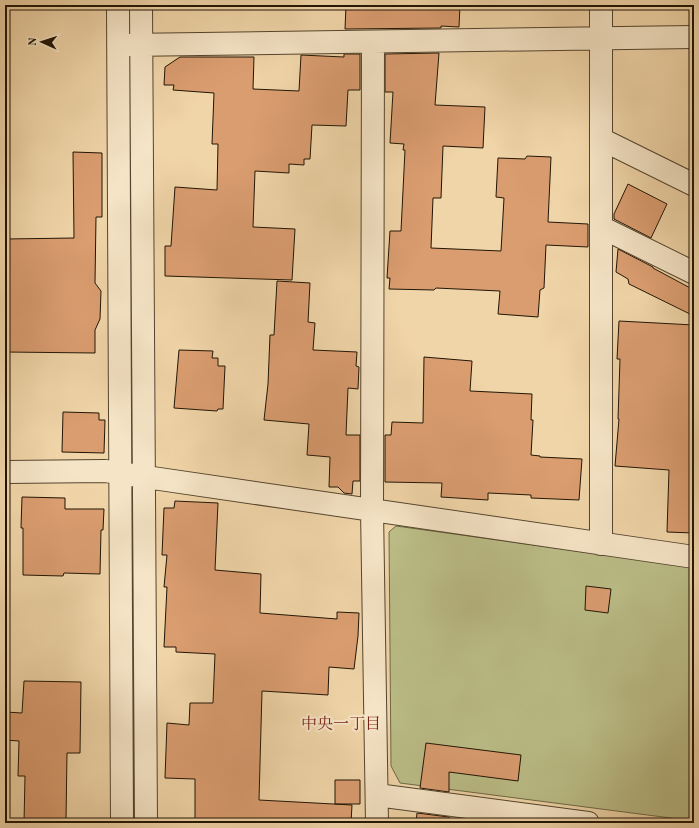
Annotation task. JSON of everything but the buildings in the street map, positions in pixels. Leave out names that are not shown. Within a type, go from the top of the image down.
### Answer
[{"type":"street","points":[[118,5],[130,44],[144,476],[146,823]]},
{"type":"street","points":[[122,823],[121,473],[130,44],[141,5]]},
{"type":"street","points":[[601,5],[601,544]]},
{"type":"street","points":[[130,44],[694,37]]},
{"type":"street","points":[[373,42],[372,510],[377,823]]},
{"type":"street","points":[[601,139],[694,185]]},
{"type":"street","points":[[601,227],[694,273]]},
{"type":"street","points":[[5,472],[105,471],[694,557]]},
{"type":"street","points":[[377,795],[588,823]]},
{"type":"green space","points":[[396,526],[694,567],[694,821],[400,783],[391,766],[389,532]]},
{"type":"waterway","points":[[130,5],[132,263]]},
{"type":"waterway","points":[[134,616],[135,823]]},
{"type":"district","name":"中央一丁目","points":[[341,725]]}]
